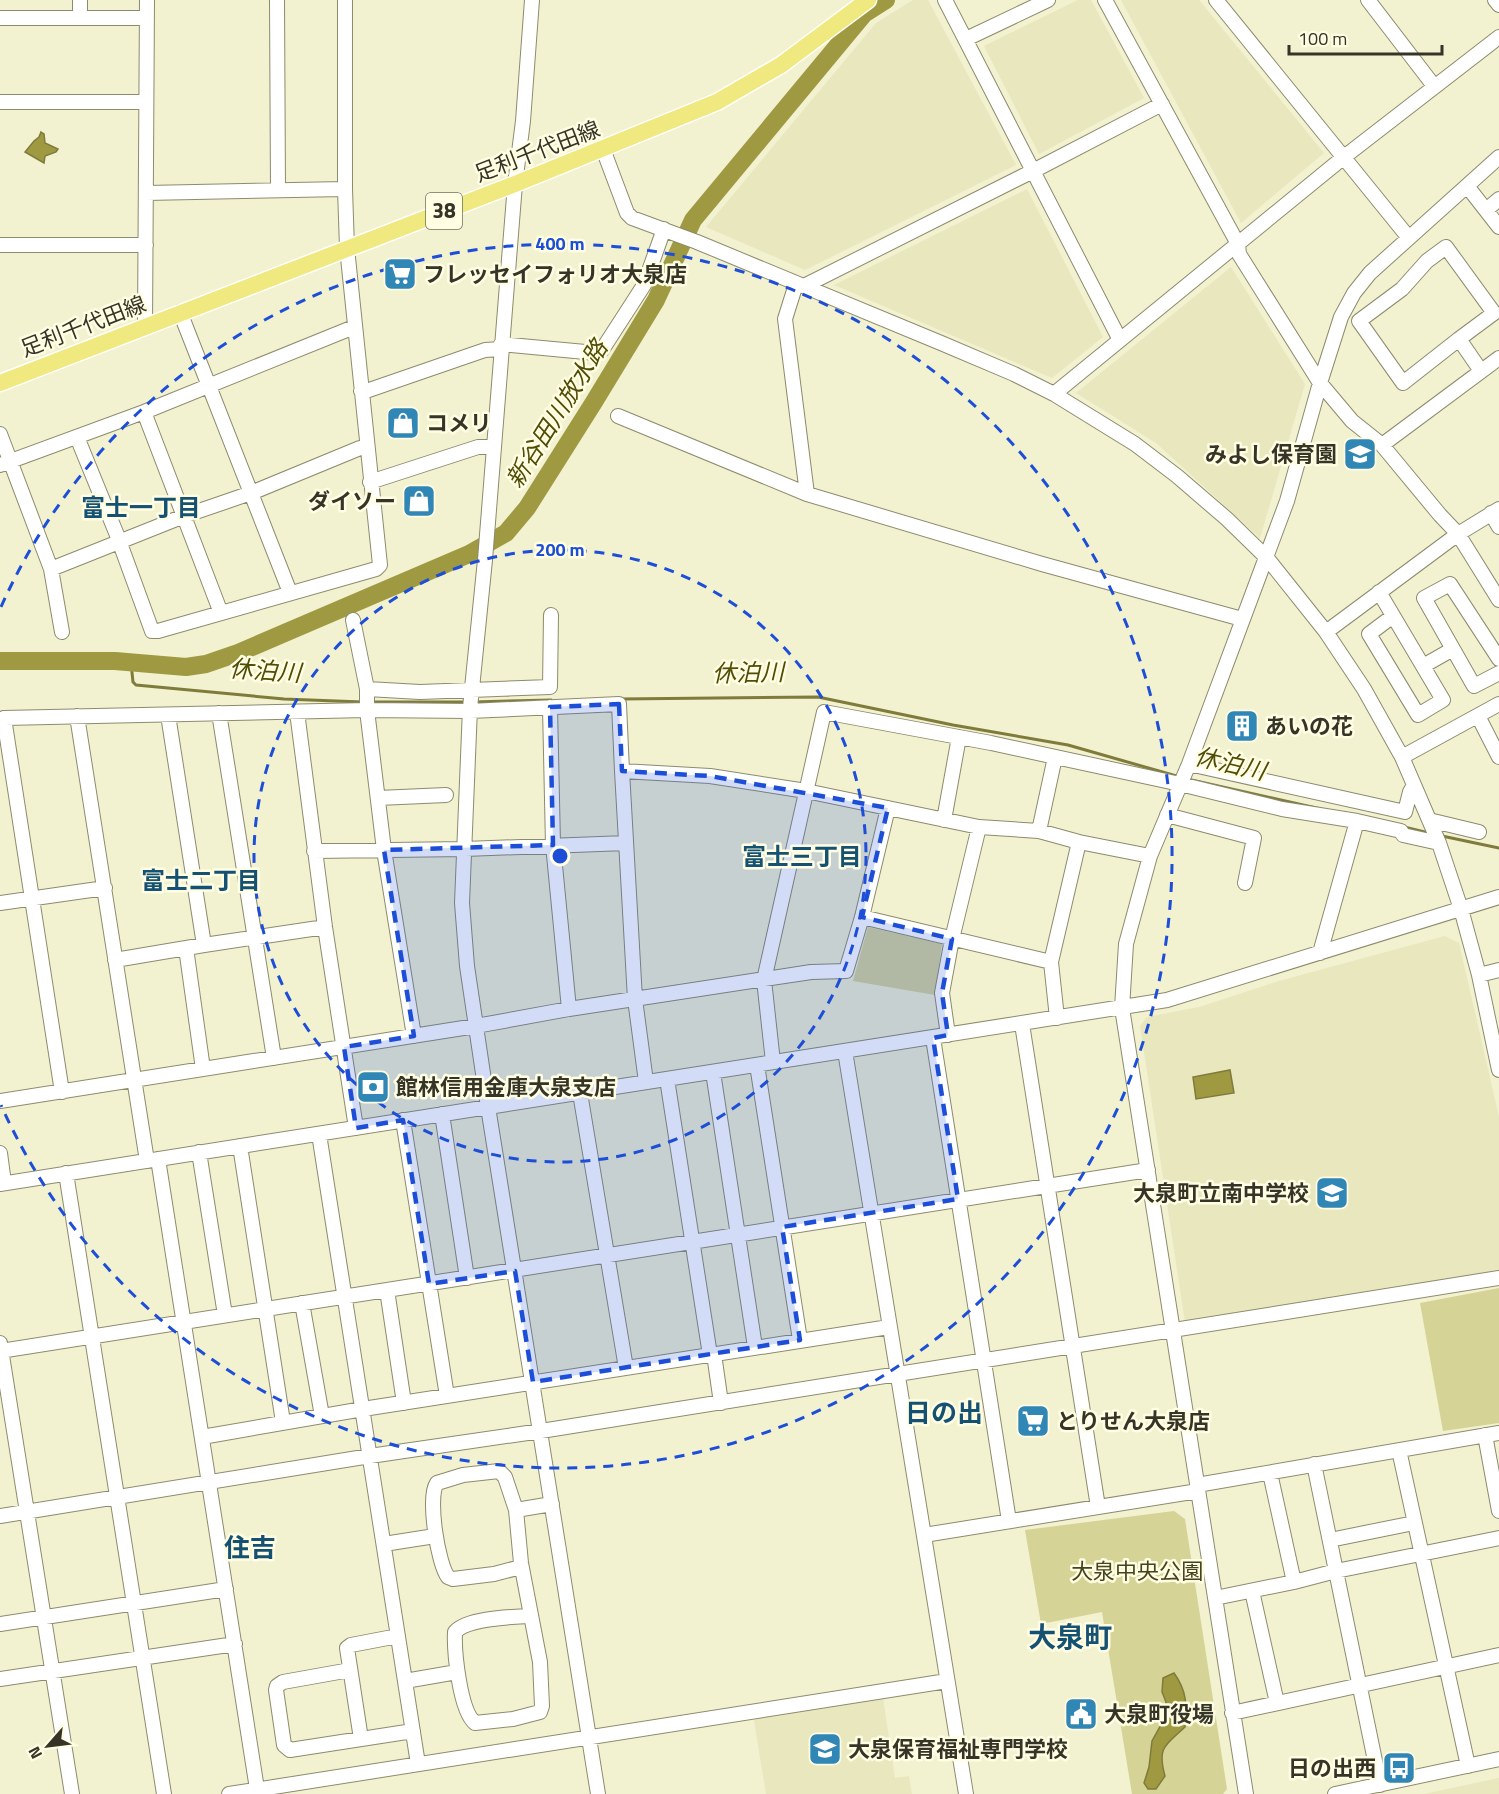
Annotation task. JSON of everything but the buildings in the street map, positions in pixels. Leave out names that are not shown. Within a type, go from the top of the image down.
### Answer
[{"type":"main road","name":"足利千代田線","points":[[0,383],[515,184],[717,102],[781,65],[868,0]]},
{"type":"street","points":[[80,0],[80,17]]},
{"type":"street","points":[[145,326],[147,0]]},
{"type":"street","points":[[277,0],[278,190]]},
{"type":"street","points":[[77,437],[152,631],[221,614],[376,569],[380,565],[366,448],[347,248],[345,0]]},
{"type":"street","points":[[532,0],[471,701],[462,903],[467,966],[488,1107],[598,1794]]},
{"type":"street","points":[[945,0],[1120,340]]},
{"type":"street","points":[[966,39],[1048,0]]},
{"type":"street","points":[[1105,0],[1238,244],[1239,254],[1320,382],[1352,421],[1382,444],[1458,534],[1499,600]]},
{"type":"street","points":[[1216,0],[1409,238]]},
{"type":"street","points":[[1368,0],[1434,86]]},
{"type":"street","points":[[1495,0],[1499,5]]},
{"type":"street","points":[[0,18],[147,18]]},
{"type":"street","points":[[1054,394],[1344,157],[1499,37]]},
{"type":"street","points":[[0,102],[145,102]]},
{"type":"street","points":[[807,494],[785,319],[800,285],[1033,171],[1162,104]]},
{"type":"street","points":[[603,149],[627,213],[632,218],[697,242],[1014,374],[1054,394],[1135,444],[1177,476],[1227,519],[1267,558],[1326,632],[1364,688],[1402,757],[1434,831],[1461,909],[1479,975],[1499,1070]]},
{"type":"street","points":[[1246,1794],[1122,1008],[1126,944],[1150,856],[1185,773],[1267,558],[1341,316],[1354,293],[1370,273],[1499,157]]},
{"type":"street","points":[[1467,186],[1499,227]]},
{"type":"street","points":[[146,193],[345,189]]},
{"type":"street","points":[[1486,210],[1499,199]]},
{"type":"street","points":[[361,391],[501,346],[596,353],[602,350],[644,285],[664,229]]},
{"type":"street","points":[[0,244],[146,245]]},
{"type":"street","points":[[1446,248],[1494,313],[1459,339],[1403,383],[1359,321],[1402,289],[1427,261],[1446,248]]},
{"type":"street","points":[[180,312],[289,590]]},
{"type":"street","points":[[5,463],[144,412],[354,327]]},
{"type":"street","points":[[1459,339],[1481,371]]},
{"type":"street","points":[[1382,444],[1499,358]]},
{"type":"street","points":[[144,412],[221,614]]},
{"type":"street","points":[[618,417],[807,494],[1042,564],[1242,619]]},
{"type":"street","points":[[0,434],[5,463],[51,569],[62,632]]},
{"type":"street","points":[[370,482],[477,447],[494,447]]},
{"type":"street","points":[[51,569],[184,516],[251,493],[360,448],[366,448]]},
{"type":"street","points":[[1326,632],[1458,534],[1495,511],[1499,527]]},
{"type":"street","points":[[1499,659],[1450,584],[1424,598],[1474,686],[1499,674]]},
{"type":"street","points":[[1379,592],[1443,700],[1418,715],[1369,634],[1393,616]]},
{"type":"street","points":[[62,1092],[33,898],[2,719],[367,710],[471,701],[550,687],[550,615]]},
{"type":"street","points":[[353,620],[367,689],[367,710],[384,850],[414,1036]]},
{"type":"street","points":[[1423,666],[1453,649]]},
{"type":"street","points":[[367,689],[420,692],[471,701],[550,707],[619,704],[635,999],[646,1082]]},
{"type":"street","points":[[1402,757],[1499,704]]},
{"type":"street","points":[[550,707],[553,845],[569,1009]]},
{"type":"street","points":[[297,712],[314,851],[356,1128]]},
{"type":"street","points":[[773,1062],[764,980],[824,712],[1055,757],[1185,773],[1405,812],[1414,785]]},
{"type":"street","points":[[219,713],[274,1058]]},
{"type":"street","points":[[168,715],[204,945]]},
{"type":"street","points":[[77,716],[134,1080],[153,1160],[184,1322],[257,1789]]},
{"type":"street","points":[[1478,716],[1499,757]]},
{"type":"street","points":[[944,820],[959,737]]},
{"type":"street","points":[[1039,831],[1055,757]]},
{"type":"street","points":[[622,771],[710,776],[806,791],[979,827],[1039,831],[1079,842],[1150,856]]},
{"type":"street","points":[[1185,773],[1282,809],[1357,821],[1401,831],[1403,835],[1434,831],[1479,832]]},
{"type":"street","points":[[378,798],[446,795]]},
{"type":"street","points":[[0,1101],[476,1026],[569,1009],[811,972],[846,971],[888,808]]},
{"type":"street","points":[[1167,815],[1254,838],[1245,883]]},
{"type":"street","points":[[1320,953],[1357,821]]},
{"type":"street","points":[[948,1035],[942,993],[952,939],[979,827]]},
{"type":"street","points":[[1057,1018],[1051,962],[1079,842]]},
{"type":"street","points":[[314,851],[465,849],[626,843]]},
{"type":"street","points":[[0,903],[105,888]]},
{"type":"street","points":[[0,1153],[2,1183],[1122,1008],[1167,1000],[1499,897]]},
{"type":"street","points":[[862,916],[1051,962]]},
{"type":"street","points":[[115,960],[325,927]]},
{"type":"street","points":[[186,948],[203,1069]]},
{"type":"street","points":[[1479,975],[1499,970]]},
{"type":"street","points":[[1022,1024],[1098,1507]]},
{"type":"street","points":[[933,1038],[1009,1521]]},
{"type":"street","points":[[845,1051],[966,1794]]},
{"type":"street","points":[[757,1065],[800,1340]]},
{"type":"street","points":[[713,1072],[755,1347]]},
{"type":"street","points":[[667,1079],[721,1402]]},
{"type":"street","points":[[580,1093],[626,1368]]},
{"type":"street","points":[[442,1114],[467,1278]]},
{"type":"street","points":[[403,1120],[447,1396]]},
{"type":"street","points":[[319,1134],[418,1764]]},
{"type":"street","points":[[240,1146],[284,1422]]},
{"type":"street","points":[[199,1152],[225,1315]]},
{"type":"street","points":[[72,1794],[0,1348],[515,1271],[1148,1170]]},
{"type":"street","points":[[66,1173],[164,1794]]},
{"type":"street","points":[[0,1516],[1499,1278]]},
{"type":"street","points":[[387,1290],[404,1403]]},
{"type":"street","points":[[302,1303],[322,1416]]},
{"type":"street","points":[[202,1437],[363,1409],[890,1327]]},
{"type":"street","points":[[924,1535],[1098,1507],[1314,1464],[1492,1434],[1499,1511]]},
{"type":"street","points":[[1399,1450],[1468,1766]]},
{"type":"street","points":[[1314,1464],[1380,1785]]},
{"type":"street","points":[[521,1566],[483,1576],[453,1579],[448,1577],[435,1536],[433,1491],[436,1484],[463,1475],[499,1471],[505,1477],[516,1510],[521,1566],[529,1616],[540,1662],[542,1707],[540,1712],[530,1716],[475,1723],[469,1714],[458,1672],[455,1632],[458,1629],[494,1619],[529,1616]]},
{"type":"street","points":[[1270,1473],[1294,1582]]},
{"type":"street","points":[[516,1510],[552,1504]]},
{"type":"street","points":[[1330,1540],[1414,1523]]},
{"type":"street","points":[[384,1544],[435,1536]]},
{"type":"street","points":[[1215,1598],[1499,1538]]},
{"type":"street","points":[[0,1624],[226,1589]]},
{"type":"street","points":[[1252,1591],[1277,1702]]},
{"type":"street","points":[[361,1739],[347,1651],[351,1645],[398,1636]]},
{"type":"street","points":[[0,1679],[235,1644]]},
{"type":"street","points":[[1232,1713],[1499,1655]]},
{"type":"street","points":[[350,1670],[280,1683],[276,1690],[284,1745],[290,1750],[413,1731]]},
{"type":"street","points":[[405,1681],[458,1672]]},
{"type":"street","points":[[229,1794],[947,1681]]},
{"type":"street","points":[[1335,1794],[1499,1759]]},
{"type":"highlighted area","points":[[619,704],[622,771],[710,776],[888,808],[862,917],[952,939],[942,993],[948,1035],[933,1038],[958,1199],[782,1227],[800,1340],[533,1382],[515,1271],[429,1284],[403,1120],[356,1128],[344,1047],[414,1036],[384,850],[553,845],[550,707]]},
{"type":"shaded area","points":[[913,0],[928,0],[1016,165],[805,270],[706,227],[876,23]]},
{"type":"shaded area","points":[[1078,0],[1091,0],[1144,98],[1039,154],[984,46]]},
{"type":"shaded area","points":[[1121,0],[1199,0],[1324,153],[1241,223]]},
{"type":"shaded area","points":[[41,132],[44,134],[45,143],[58,149],[45,156],[44,163],[25,152]]},
{"type":"shaded area","points":[[1027,189],[1103,337],[1052,378],[834,285]]},
{"type":"shaded area","points":[[1231,267],[1305,384],[1260,538],[1156,443],[1076,393]]},
{"type":"shaded area","name":"大泉町立南中学校","points":[[1445,936],[1459,943],[1499,1117],[1499,1270],[1185,1322],[1140,1026],[1147,1017],[1199,1007],[1279,981]]},
{"type":"shaded area","points":[[1230,1070],[1234,1093],[1196,1099],[1193,1077]]},
{"type":"shaded area","points":[[1174,1673],[1185,1698],[1185,1727],[1164,1748],[1162,1759],[1165,1776],[1156,1789],[1148,1789],[1144,1783],[1149,1767],[1152,1741],[1163,1721],[1166,1702],[1162,1692],[1163,1678]]},
{"type":"shaded area","name":"大泉保育福祉専門学校","points":[[883,1698],[895,1778],[909,1776],[912,1794],[766,1794],[754,1721],[760,1715]]},
{"type":"shaded area","points":[[1499,1778],[1499,1794],[1424,1794]]},
{"type":"green space","points":[[868,927],[942,944],[935,995],[853,981]]},
{"type":"green space","points":[[1499,1288],[1499,1423],[1443,1431],[1420,1303]]},
{"type":"green space","name":"大泉中央公園","points":[[1174,1511],[1185,1519],[1227,1789],[1223,1794],[1132,1794],[1102,1612],[1041,1624],[1025,1530]]},
{"type":"waterway","name":"新谷田川放水路","points":[[0,661],[115,661],[186,667],[206,664],[238,653],[469,554],[506,533],[527,508],[656,300],[693,220],[864,14],[886,0]]},
{"type":"waterway","name":"休泊川","points":[[131,663],[133,682],[136,685],[284,699],[362,702]]},
{"type":"waterway","name":"休泊川","points":[[620,699],[818,697],[953,725],[1068,745],[1180,777]]},
{"type":"waterway","name":"休泊川","points":[[473,702],[551,700]]},
{"type":"waterway","name":"休泊川","points":[[371,702],[467,702]]},
{"type":"waterway","name":"休泊川","points":[[1187,779],[1321,809]]},
{"type":"waterway","name":"休泊川","points":[[1404,827],[1429,833]]},
{"type":"waterway","name":"休泊川","points":[[1442,836],[1499,848]]},
{"type":"place","name":"フレッセイフォリオ大泉店","points":[[400,274]]},
{"type":"place","name":"コメリ","points":[[403,423]]},
{"type":"place","name":"みよし保育園","points":[[1360,454]]},
{"type":"place","name":"ダイソー","points":[[419,501]]},
{"type":"place","name":"あいの花","points":[[1242,726]]},
{"type":"place","name":"館林信用金庫大泉支店","points":[[373,1087]]},
{"type":"place","name":"大泉町立南中学校","points":[[1332,1193]]},
{"type":"place","name":"とりせん大泉店","points":[[1033,1421]]},
{"type":"place","name":"大泉町役場","points":[[1081,1714]]},
{"type":"place","name":"大泉保育福祉専門学校","points":[[825,1749]]},
{"type":"place","name":"日の出西","points":[[1399,1768]]},
{"type":"district","name":"富士一丁目","points":[[141,508]]},
{"type":"district","name":"富士三丁目","points":[[802,857]]},
{"type":"district","name":"富士二丁目","points":[[201,881]]},
{"type":"district","name":"日の出","points":[[944,1413]]},
{"type":"district","name":"住吉","points":[[250,1548]]},
{"type":"district","name":"大泉町","points":[[1070,1637]]}]
